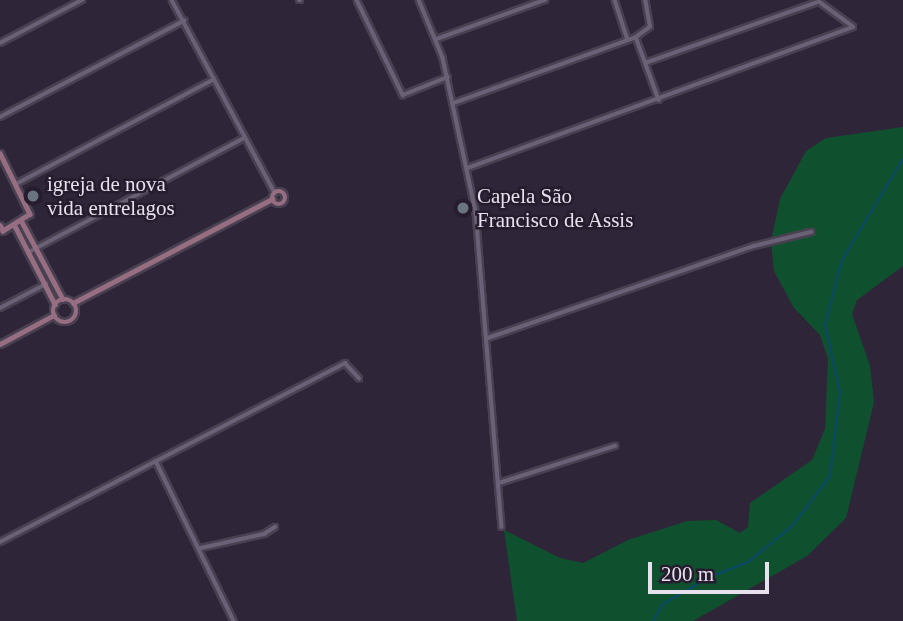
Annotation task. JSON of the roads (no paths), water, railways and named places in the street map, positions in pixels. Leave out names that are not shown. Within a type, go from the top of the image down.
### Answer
[{"type":"street","points":[[0,43],[82,0]]},
{"type":"street","points":[[172,0],[275,193]]},
{"type":"street","points":[[357,0],[403,95],[448,77]]},
{"type":"street","points":[[419,0],[437,39],[448,77],[476,212],[502,527]]},
{"type":"street","points":[[437,39],[545,0]]},
{"type":"street","points":[[615,0],[628,40]]},
{"type":"street","points":[[454,103],[636,37],[650,27],[645,0]]},
{"type":"street","points":[[467,167],[659,100],[853,27],[819,2],[647,63]]},
{"type":"street","points":[[0,117],[184,21]]},
{"type":"street","points":[[636,37],[659,100]]},
{"type":"street","points":[[16,184],[214,79]]},
{"type":"street","points":[[29,252],[244,138]]},
{"type":"street","points":[[0,153],[30,214],[15,226],[1,230]]},
{"type":"street","points":[[272,199],[278,205],[285,202],[282,192],[275,193]]},
{"type":"street","points":[[22,222],[63,299],[73,303],[272,199],[275,193]]},
{"type":"street","points":[[15,226],[55,304],[54,315]]},
{"type":"street","points":[[487,338],[754,246],[811,232]]},
{"type":"street","points":[[0,308],[46,284]]},
{"type":"street","points":[[55,304],[63,299]]},
{"type":"street","points":[[54,315],[60,321],[71,321],[76,314],[73,303]]},
{"type":"street","points":[[0,344],[54,315]]},
{"type":"street","points":[[0,542],[345,363],[359,378]]},
{"type":"street","points":[[499,483],[615,446]]},
{"type":"street","points":[[156,460],[201,548],[212,584],[234,621]]},
{"type":"street","points":[[201,548],[264,534],[275,527]]},
{"type":"waterway","points":[[653,621],[663,604],[707,578],[748,562],[793,525],[830,476],[840,392],[825,325],[842,260],[903,159]]},
{"type":"place","name":"igreja de nova vida entrelagos","points":[[33,196]]},
{"type":"place","name":"Capela São Francisco de Assis","points":[[463,208]]}]
